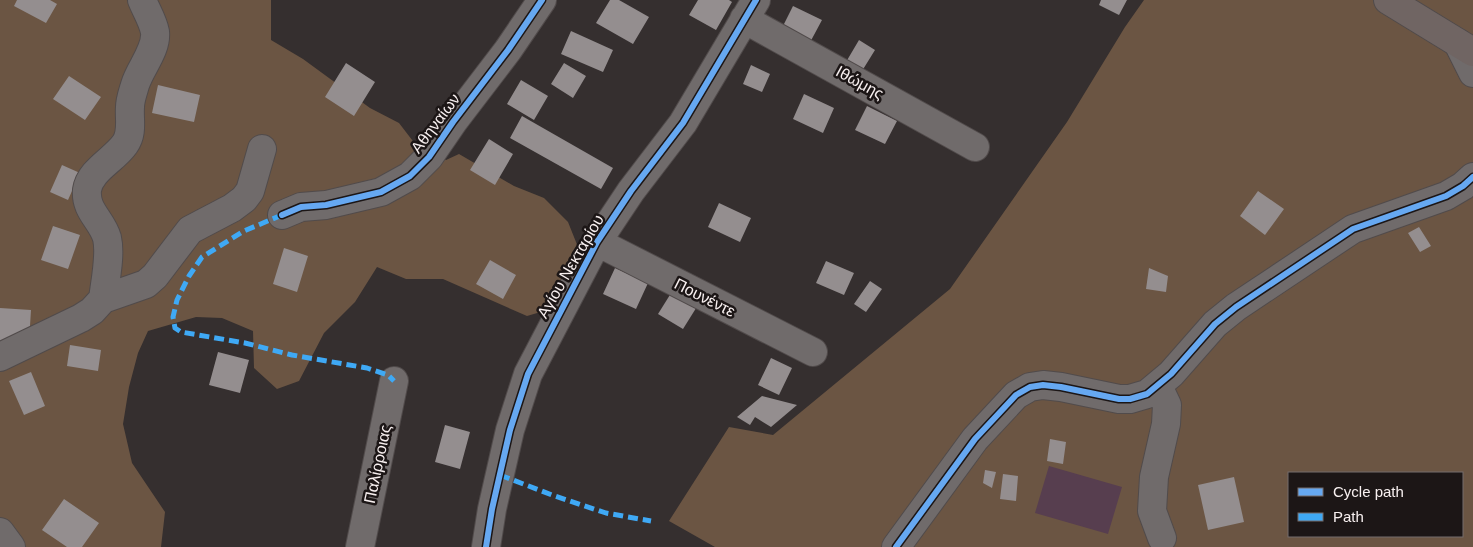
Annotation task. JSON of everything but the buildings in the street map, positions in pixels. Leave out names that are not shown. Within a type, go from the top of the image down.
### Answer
[{"type":"main road","points":[[1388,0],[1465,47]]},
{"type":"street","points":[[103,299],[107,242],[106,236],[89,208],[86,200],[87,191],[88,184],[98,170],[109,162],[126,143],[131,130],[130,106],[136,82],[154,44],[155,33],[142,0]]},
{"type":"street","name":"Αθηναίων","points":[[282,215],[301,207],[326,205],[381,192],[410,176],[430,157],[453,122],[508,50],[542,0]]},
{"type":"street","name":"Ιθώμης","points":[[750,9],[975,147]]},
{"type":"street","name":"Αγίου Νεκταρίου","points":[[486,547],[492,509],[510,430],[528,374],[597,242],[631,191],[683,123],[750,9]]},
{"type":"street","points":[[1465,47],[1473,73]]},
{"type":"street","points":[[0,357],[82,318],[92,311],[103,299],[146,284],[155,276],[190,230],[232,208],[244,199],[250,191],[262,149]]},
{"type":"street","points":[[896,547],[976,439],[1016,395],[1030,386],[1061,387],[1119,399],[1147,394],[1171,374],[1215,324],[1236,307],[1353,229],[1446,196],[1463,186],[1473,177]]},
{"type":"street","name":"Πουνέντε","points":[[597,242],[813,352]]},
{"type":"street","name":"Παλίρροιας","points":[[360,547],[394,381]]},
{"type":"street","points":[[1158,386],[1167,405],[1166,424],[1154,477],[1152,511],[1162,538]]},
{"type":"street","points":[[0,532],[11,547]]},
{"type":"shaded area","points":[[0,0],[271,0],[271,40],[303,59],[370,108],[399,123],[419,149],[446,160],[459,154],[514,186],[544,198],[568,222],[578,247],[566,275],[544,311],[527,316],[443,279],[406,279],[377,267],[355,302],[324,333],[299,381],[277,389],[254,368],[253,331],[222,318],[196,317],[148,331],[138,353],[129,387],[123,424],[132,463],[165,512],[161,547],[0,547]]},
{"type":"shaded area","points":[[1144,0],[1473,0],[1473,547],[715,547],[669,521],[729,427],[773,435],[950,289],[1067,122],[1125,27]]},
{"type":"shaded area","points":[[1049,466],[1122,487],[1108,534],[1035,513]]},
{"type":"marked path","points":[[282,215],[244,231],[202,257],[189,276],[177,300],[173,317],[175,328],[181,332],[367,368],[388,375],[394,381]]},
{"type":"marked path","points":[[500,475],[606,513],[651,521]]},
{"type":"cycle path","points":[[282,215],[301,207],[326,205],[381,192],[410,176],[429,157],[508,50],[542,0]]},
{"type":"cycle path","points":[[486,547],[492,509],[510,430],[528,374],[597,242],[631,191],[683,123],[756,0]]},
{"type":"cycle path","points":[[896,547],[975,439],[1016,395],[1030,387],[1043,385],[1119,399],[1130,399],[1147,394],[1171,374],[1215,324],[1236,307],[1353,229],[1446,196],[1463,186],[1473,177]]}]
